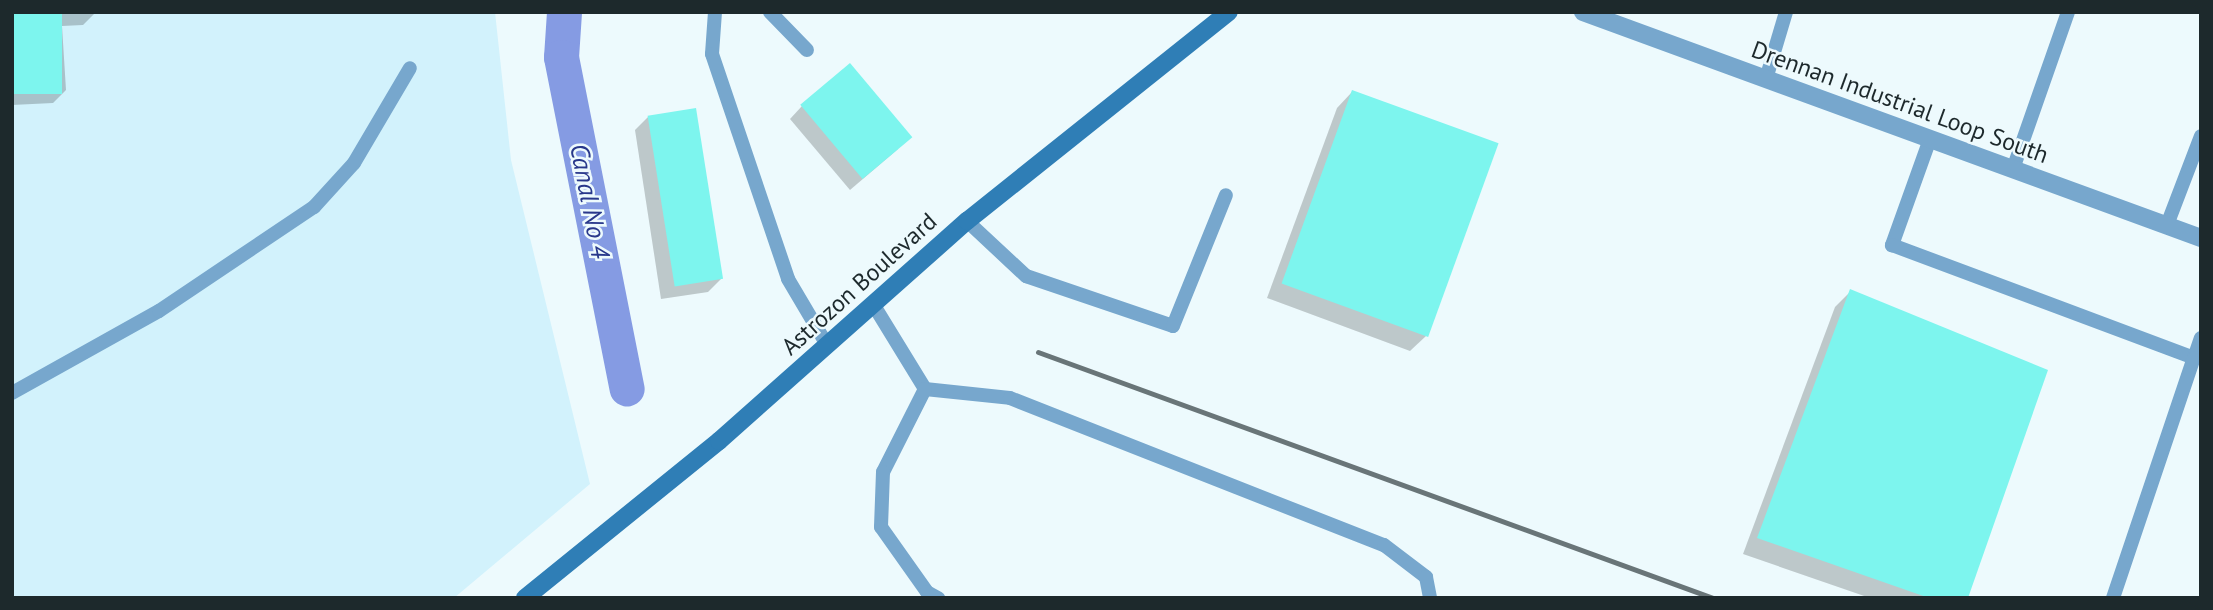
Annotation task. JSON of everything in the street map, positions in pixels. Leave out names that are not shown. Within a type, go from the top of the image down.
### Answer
[{"type":"main road","name":"Astrozon Boulevard","points":[[524,598],[719,441],[967,221],[1229,12]]},
{"type":"street","name":"Drennan Industrial Loop South","points":[[1583,12],[2201,238]]},
{"type":"lane","points":[[715,12],[712,54],[788,279],[827,345]]},
{"type":"lane","points":[[770,12],[807,50]]},
{"type":"lane","points":[[1766,79],[1786,12]]},
{"type":"lane","points":[[2013,169],[2068,12]]},
{"type":"lane","points":[[12,393],[159,311],[314,207],[354,163],[410,68]]},
{"type":"lane","points":[[2167,225],[2201,136]]},
{"type":"lane","points":[[1930,139],[1892,245],[2194,358]]},
{"type":"lane","points":[[967,221],[1026,276],[1173,326],[1226,195]]},
{"type":"lane","points":[[873,304],[925,389]]},
{"type":"lane","points":[[2113,598],[2201,338]]},
{"type":"lane","points":[[925,389],[883,472],[881,527],[927,592],[938,598]]},
{"type":"lane","points":[[925,389],[1010,398],[1384,545],[1426,577],[1430,598]]},
{"type":"shaded area","points":[[12,12],[495,12],[511,160],[590,484],[454,598],[12,598]]},
{"type":"building","points":[[12,12],[62,12],[62,94],[12,94]]},
{"type":"building","points":[[850,63],[912,137],[863,179],[800,105]]},
{"type":"building","points":[[1352,90],[1499,143],[1428,337],[1282,284]]},
{"type":"building","points":[[696,108],[723,279],[675,287],[648,116]]},
{"type":"building","points":[[1850,289],[2048,370],[1968,598],[1929,598],[1757,538]]},
{"type":"waterway","name":"Canal No 4","points":[[564,12],[561,57],[627,389]]},
{"type":"railway","points":[[1038,352],[1713,598]]}]
